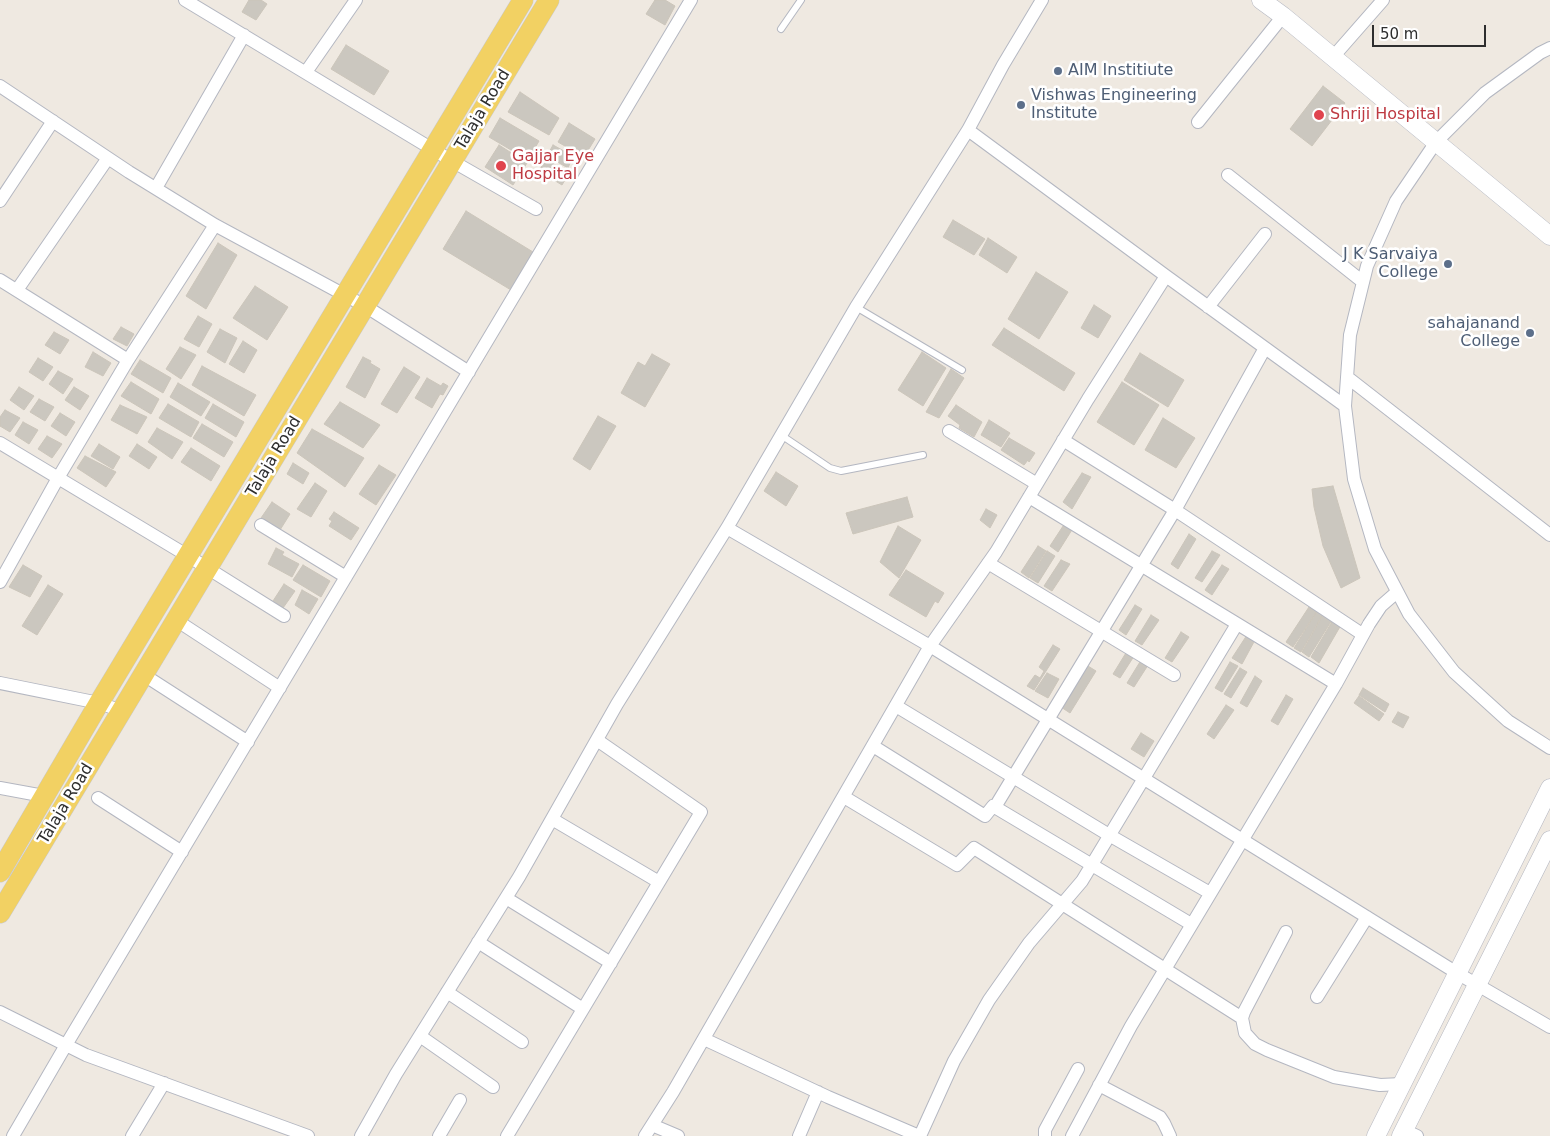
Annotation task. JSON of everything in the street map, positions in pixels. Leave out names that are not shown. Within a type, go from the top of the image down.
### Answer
[{"type":"main road","name":"Talaja Road","points":[[2,864],[347,295],[523,0]]},
{"type":"main road","name":"Talaja Road","points":[[0,914],[549,0]]},
{"type":"street","points":[[306,72],[356,0]]},
{"type":"street","points":[[14,1136],[66,1045],[691,0]]},
{"type":"street","points":[[361,1136],[396,1074],[506,898],[617,704],[727,528],[856,307],[968,130],[1003,64],[1042,0]]},
{"type":"street","points":[[1261,0],[1283,16],[1550,236]]},
{"type":"street","points":[[1332,57],[1383,0]]},
{"type":"street","points":[[188,1],[452,161],[536,209]]},
{"type":"street","points":[[1198,122],[1283,16]]},
{"type":"street","points":[[156,188],[244,35]]},
{"type":"street","points":[[1550,48],[1540,53],[1485,93],[1436,142],[1396,201],[1367,266],[1350,335],[1346,406],[1354,479],[1375,549],[1409,614],[1454,672],[1508,721],[1550,748]]},
{"type":"street","points":[[0,86],[108,158],[214,225],[347,295],[469,372]]},
{"type":"street","points":[[0,201],[53,121]]},
{"type":"street","points":[[968,130],[1346,406]]},
{"type":"street","points":[[17,290],[108,158]]},
{"type":"street","points":[[1228,175],[1363,282]]},
{"type":"street","points":[[0,582],[58,478],[128,360],[214,225]]},
{"type":"street","points":[[1208,307],[1265,234]]},
{"type":"street","points":[[645,1136],[704,1039],[930,646],[988,563],[1166,276]]},
{"type":"street","points":[[0,280],[128,360]]},
{"type":"street","points":[[873,746],[986,816],[993,806],[995,807],[1175,510],[1265,348]]},
{"type":"street","points":[[1347,377],[1550,535]]},
{"type":"street","points":[[949,431],[1037,484]]},
{"type":"street","points":[[1063,440],[1175,510],[1362,634]]},
{"type":"street","points":[[0,443],[284,616]]},
{"type":"street","points":[[1029,497],[1142,564],[1336,684]]},
{"type":"street","points":[[261,525],[346,577]]},
{"type":"street","points":[[727,528],[930,646],[1457,973],[1550,1027]]},
{"type":"street","points":[[988,563],[1174,675]]},
{"type":"street","points":[[1072,1136],[1131,1026],[1336,684],[1362,634],[1381,606],[1397,592]]},
{"type":"street","points":[[176,620],[280,688]]},
{"type":"street","points":[[704,1039],[919,1136],[954,1061],[989,1000],[1029,943],[1082,881],[1237,624]]},
{"type":"street","points":[[144,675],[248,742]]},
{"type":"street","points":[[0,683],[99,703],[122,711]]},
{"type":"street","points":[[896,706],[1109,835],[1210,893]]},
{"type":"street","points":[[507,1136],[701,812],[597,740]]},
{"type":"street","points":[[0,788],[44,796]]},
{"type":"street","points":[[1376,1136],[1550,788]]},
{"type":"street","points":[[844,796],[958,865],[974,848],[1242,1018]]},
{"type":"street","points":[[98,798],[182,852]]},
{"type":"street","points":[[995,807],[1191,924]]},
{"type":"street","points":[[552,819],[659,882]]},
{"type":"street","points":[[1407,1134],[1477,984],[1550,840]]},
{"type":"street","points":[[506,898],[611,963]]},
{"type":"street","points":[[1317,997],[1367,917]]},
{"type":"street","points":[[1286,932],[1244,1012],[1242,1018],[1246,1033],[1255,1044],[1334,1077],[1380,1085],[1402,1084]]},
{"type":"street","points":[[478,942],[583,1009]]},
{"type":"street","points":[[447,992],[522,1042]]},
{"type":"street","points":[[0,1012],[86,1055],[308,1136]]},
{"type":"street","points":[[420,1036],[493,1086]]},
{"type":"street","points":[[1045,1136],[1045,1130],[1078,1069]]},
{"type":"street","points":[[132,1136],[164,1083]]},
{"type":"street","points":[[1099,1085],[1160,1117],[1170,1136]]},
{"type":"street","points":[[799,1136],[818,1092]]},
{"type":"street","points":[[440,1136],[460,1100]]},
{"type":"street","points":[[652,1125],[678,1136]]},
{"type":"lane","points":[[781,29],[801,0]]},
{"type":"lane","points":[[856,307],[962,370]]},
{"type":"lane","points":[[781,435],[830,468],[841,471],[923,455]]},
{"type":"building","points":[[249,0],[261,0],[267,4],[256,20],[242,12]]},
{"type":"building","points":[[655,0],[665,0],[675,6],[665,25],[646,14]]},
{"type":"building","points":[[346,45],[389,71],[374,95],[331,69]]},
{"type":"building","points":[[1323,86],[1345,103],[1312,146],[1290,129]]},
{"type":"building","points":[[520,92],[559,118],[549,135],[508,112]]},
{"type":"building","points":[[500,118],[539,141],[528,160],[489,137]]},
{"type":"building","points":[[569,123],[595,139],[584,157],[558,142]]},
{"type":"building","points":[[499,145],[527,163],[513,185],[485,167]]},
{"type":"building","points":[[553,145],[573,156],[568,168],[547,156]]},
{"type":"building","points":[[546,159],[569,173],[562,185],[539,171]]},
{"type":"building","points":[[466,211],[533,252],[511,290],[443,249]]},
{"type":"building","points":[[953,220],[985,239],[974,255],[943,237]]},
{"type":"building","points":[[988,238],[1017,257],[1007,273],[979,255]]},
{"type":"building","points":[[218,243],[237,255],[206,309],[186,296]]},
{"type":"building","points":[[1036,272],[1068,292],[1039,339],[1008,319]]},
{"type":"building","points":[[255,286],[288,307],[267,340],[233,318]]},
{"type":"building","points":[[1094,305],[1111,316],[1098,338],[1081,328]]},
{"type":"building","points":[[198,316],[212,324],[199,347],[184,339]]},
{"type":"building","points":[[121,327],[134,334],[127,346],[113,339]]},
{"type":"building","points":[[1004,328],[1075,373],[1064,391],[992,345]]},
{"type":"building","points":[[220,329],[237,338],[225,363],[207,352]]},
{"type":"building","points":[[54,332],[69,340],[60,354],[45,345]]},
{"type":"building","points":[[243,341],[257,350],[244,373],[229,364]]},
{"type":"building","points":[[180,347],[196,355],[181,379],[166,369]]},
{"type":"building","points":[[93,352],[111,363],[103,376],[85,367]]},
{"type":"building","points":[[922,352],[946,368],[923,406],[898,390]]},
{"type":"building","points":[[1140,353],[1184,380],[1168,407],[1124,380]]},
{"type":"building","points":[[652,354],[670,364],[645,407],[621,393],[638,362],[645,366]]},
{"type":"building","points":[[363,357],[380,369],[365,398],[346,387]]},
{"type":"building","points":[[38,358],[53,367],[43,381],[29,372]]},
{"type":"building","points":[[140,360],[171,378],[163,393],[131,374]]},
{"type":"building","points":[[202,366],[256,395],[244,416],[192,385]]},
{"type":"building","points":[[404,367],[420,377],[397,413],[381,404]]},
{"type":"building","points":[[951,369],[964,378],[939,418],[926,412]]},
{"type":"building","points":[[58,371],[73,379],[63,394],[49,384]]},
{"type":"building","points":[[427,378],[441,386],[443,383],[448,386],[443,395],[440,394],[432,408],[415,398]]},
{"type":"building","points":[[131,382],[159,399],[151,414],[121,396]]},
{"type":"building","points":[[1122,382],[1159,405],[1134,445],[1097,422]]},
{"type":"building","points":[[178,383],[210,402],[201,416],[170,397]]},
{"type":"building","points":[[19,387],[34,396],[24,410],[10,400]]},
{"type":"building","points":[[74,387],[89,396],[80,410],[65,400]]},
{"type":"building","points":[[39,399],[54,407],[45,421],[30,412]]},
{"type":"building","points":[[340,402],[380,425],[363,448],[324,424]]},
{"type":"building","points":[[168,404],[199,422],[191,437],[159,418]]},
{"type":"building","points":[[213,404],[244,422],[236,437],[205,418]]},
{"type":"building","points":[[120,405],[147,417],[137,434],[111,420]]},
{"type":"building","points":[[956,405],[982,422],[974,437],[959,428],[960,425],[948,416]]},
{"type":"building","points":[[5,410],[20,418],[10,432],[0,426],[0,417]]},
{"type":"building","points":[[60,413],[75,422],[66,436],[51,426]]},
{"type":"building","points":[[598,416],[616,426],[590,470],[573,459]]},
{"type":"building","points":[[1163,418],[1195,438],[1176,468],[1145,450]]},
{"type":"building","points":[[989,420],[1010,433],[1001,447],[981,435]]},
{"type":"building","points":[[23,422],[38,430],[29,444],[15,435]]},
{"type":"building","points":[[202,424],[233,442],[224,457],[193,438]]},
{"type":"building","points":[[157,428],[183,442],[172,459],[148,442]]},
{"type":"building","points":[[312,429],[364,458],[345,487],[297,453]]},
{"type":"building","points":[[47,436],[62,444],[52,458],[38,449]]},
{"type":"building","points":[[1009,438],[1035,453],[1029,462],[1028,460],[1024,465],[1001,450]]},
{"type":"building","points":[[99,444],[120,457],[113,469],[91,456]]},
{"type":"building","points":[[137,444],[157,457],[149,469],[129,456]]},
{"type":"building","points":[[191,448],[220,466],[211,481],[181,462]]},
{"type":"building","points":[[85,456],[116,472],[106,487],[77,468]]},
{"type":"building","points":[[293,463],[309,473],[303,484],[287,474]]},
{"type":"building","points":[[379,465],[396,475],[376,505],[359,494]]},
{"type":"building","points":[[776,472],[798,486],[786,506],[764,491]]},
{"type":"building","points":[[1082,473],[1091,477],[1072,509],[1063,502]]},
{"type":"building","points":[[315,483],[327,491],[311,517],[297,509]]},
{"type":"building","points":[[1333,486],[1360,578],[1341,588],[1323,546],[1312,489]]},
{"type":"building","points":[[907,497],[913,517],[853,534],[846,513]]},
{"type":"building","points":[[272,502],[290,514],[280,530],[261,518]]},
{"type":"building","points":[[986,509],[997,515],[990,528],[980,520]]},
{"type":"building","points":[[334,512],[359,528],[351,540],[329,526],[332,521],[329,519]]},
{"type":"building","points":[[1067,520],[1075,525],[1058,552],[1050,546]]},
{"type":"building","points":[[898,526],[921,540],[899,578],[880,562]]},
{"type":"building","points":[[1189,534],[1196,539],[1178,569],[1171,564]]},
{"type":"building","points":[[1038,546],[1046,551],[1029,578],[1021,572]]},
{"type":"building","points":[[276,548],[284,552],[282,555],[299,564],[292,577],[268,564]]},
{"type":"building","points":[[1047,551],[1055,556],[1038,583],[1030,578]]},
{"type":"building","points":[[1212,551],[1220,555],[1202,582],[1195,578]]},
{"type":"building","points":[[1061,560],[1070,564],[1052,591],[1044,586]]},
{"type":"building","points":[[23,565],[42,576],[30,597],[9,587]]},
{"type":"building","points":[[303,565],[330,581],[321,597],[293,580]]},
{"type":"building","points":[[1222,565],[1229,569],[1212,595],[1205,590]]},
{"type":"building","points":[[906,570],[944,593],[938,603],[935,601],[926,617],[889,595]]},
{"type":"building","points":[[284,584],[295,591],[283,608],[273,601]]},
{"type":"building","points":[[48,585],[63,594],[37,635],[22,626]]},
{"type":"building","points":[[302,590],[318,599],[309,614],[295,605]]},
{"type":"building","points":[[1135,605],[1142,609],[1126,635],[1119,630]]},
{"type":"building","points":[[1309,607],[1317,611],[1293,647],[1286,642]]},
{"type":"building","points":[[1317,611],[1323,614],[1301,652],[1294,648]]},
{"type":"building","points":[[1151,615],[1159,620],[1142,645],[1135,641]]},
{"type":"building","points":[[1323,615],[1332,620],[1309,657],[1302,652]]},
{"type":"building","points":[[1333,620],[1341,625],[1319,663],[1311,657]]},
{"type":"building","points":[[1181,632],[1189,637],[1172,662],[1165,658]]},
{"type":"building","points":[[1247,635],[1255,640],[1242,664],[1232,658]]},
{"type":"building","points":[[1053,645],[1060,649],[1034,690],[1027,686],[1035,675],[1040,678],[1044,671],[1039,667]]},
{"type":"building","points":[[1129,648],[1136,653],[1120,678],[1113,674]]},
{"type":"building","points":[[1143,657],[1150,662],[1134,687],[1127,683]]},
{"type":"building","points":[[1230,662],[1238,666],[1222,692],[1215,688]]},
{"type":"building","points":[[1083,663],[1096,671],[1070,713],[1058,705]]},
{"type":"building","points":[[1240,668],[1247,672],[1231,698],[1224,694]]},
{"type":"building","points":[[1047,673],[1059,679],[1048,698],[1035,691]]},
{"type":"building","points":[[1255,676],[1262,681],[1247,707],[1240,703]]},
{"type":"building","points":[[1363,688],[1389,704],[1385,712],[1359,695]]},
{"type":"building","points":[[1286,695],[1293,699],[1278,725],[1271,721]]},
{"type":"building","points":[[1359,696],[1384,714],[1379,721],[1354,703]]},
{"type":"building","points":[[1226,705],[1234,710],[1214,739],[1207,734]]},
{"type":"building","points":[[1398,712],[1409,717],[1403,728],[1392,722]]},
{"type":"building","points":[[1141,733],[1154,741],[1144,757],[1131,749]]},
{"type":"place","name":"AIM Institiute","points":[[1058,71]]},
{"type":"place","name":"Vishwas Engineering Institute","points":[[1021,105]]},
{"type":"place","name":"Shriji Hospital","points":[[1319,115]]},
{"type":"place","name":"Gajjar Eye Hospital","points":[[501,166]]},
{"type":"place","name":"J K Sarvaiya College","points":[[1448,264]]},
{"type":"place","name":"sahajanand College","points":[[1530,333]]}]
